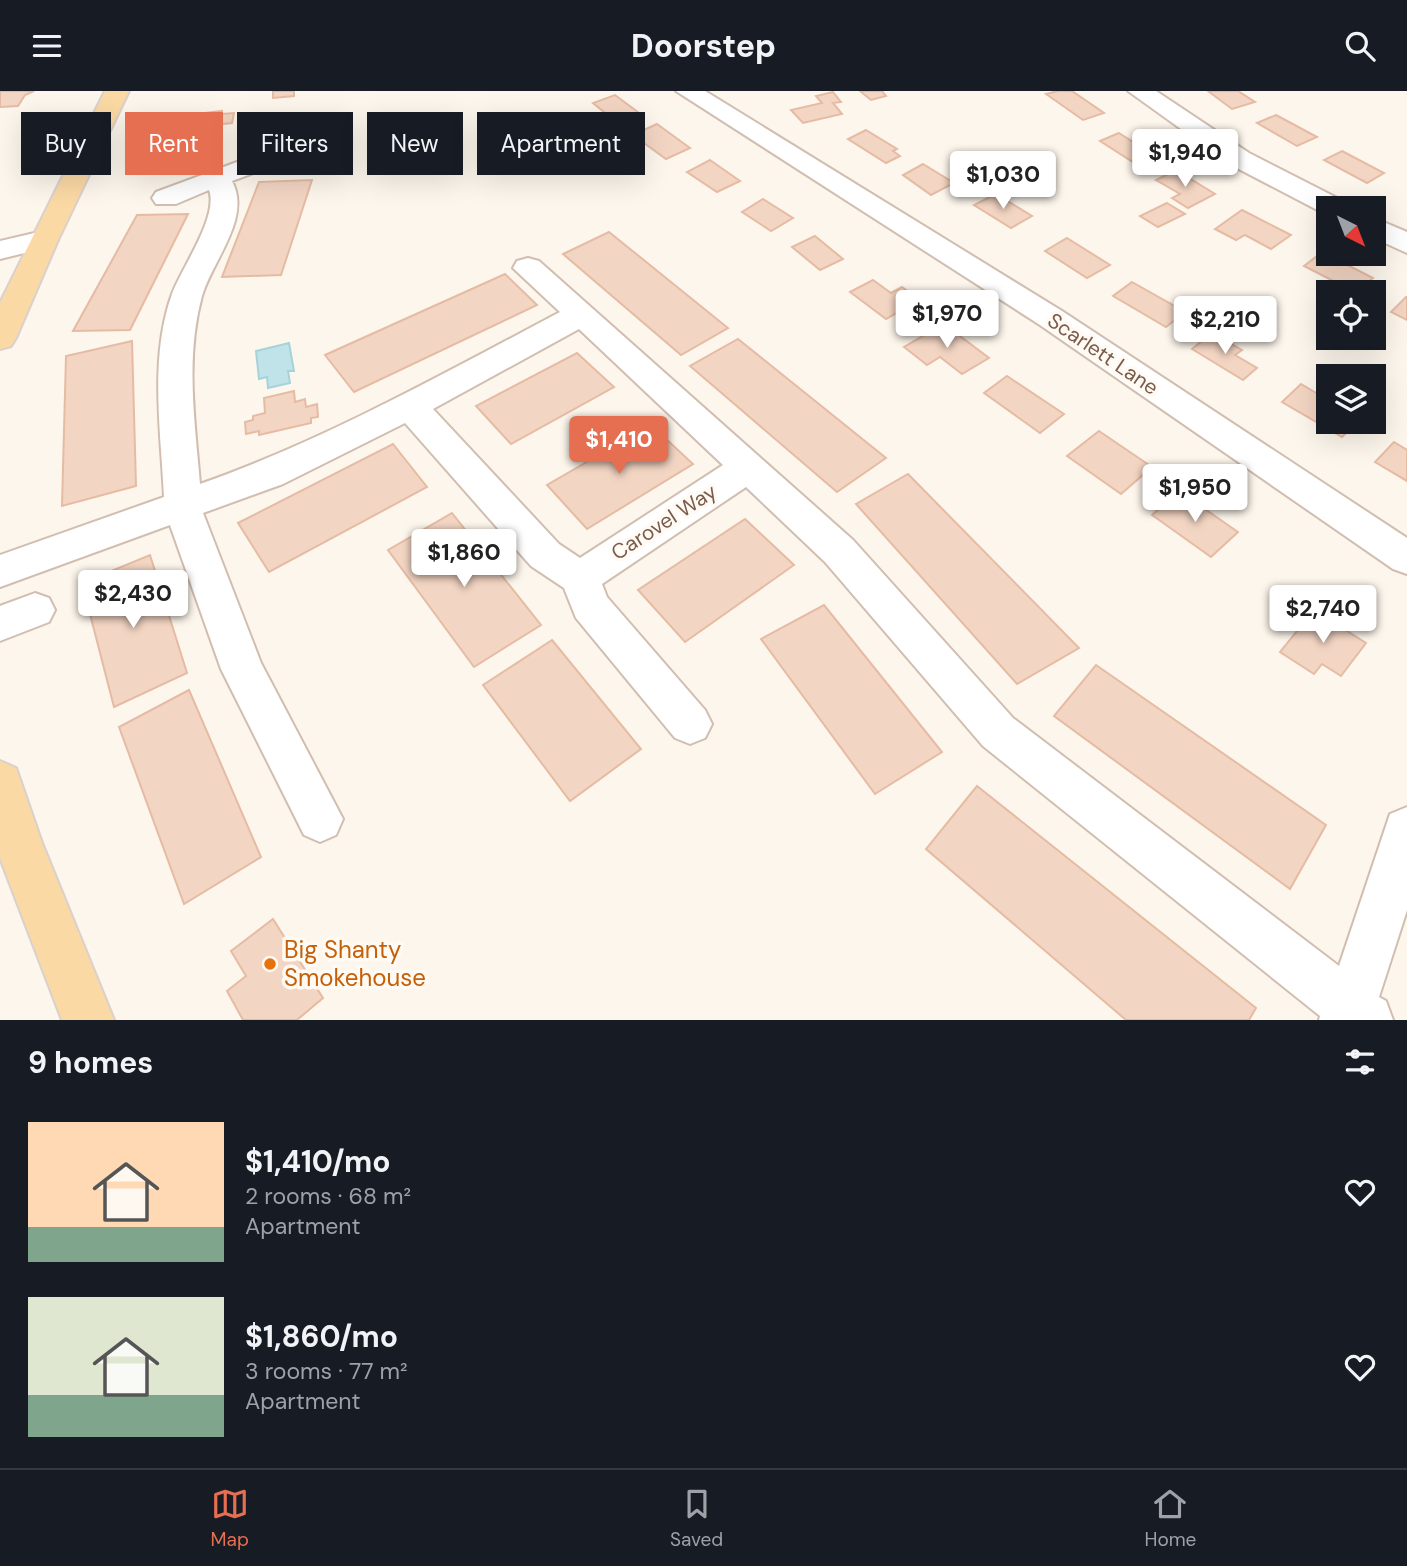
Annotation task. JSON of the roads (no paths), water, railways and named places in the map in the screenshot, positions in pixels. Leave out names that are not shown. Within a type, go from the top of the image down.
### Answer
[{"type":"main road","points":[[0,338],[43,240],[117,91]]},
{"type":"main road","points":[[0,783],[18,843],[88,1020]]},
{"type":"street","points":[[1140,91],[1240,159],[1316,198]]},
{"type":"street","name":"Scarlett Lane","points":[[699,93],[1051,319],[1407,558]]},
{"type":"street","points":[[166,198],[237,170]]},
{"type":"street","points":[[216,178],[225,194],[224,212],[187,294],[176,339],[176,402],[183,508],[242,669],[320,820]]},
{"type":"street","points":[[1386,233],[1407,244]]},
{"type":"street","points":[[0,250],[43,240]]},
{"type":"street","points":[[528,268],[749,466],[861,575],[998,732],[1354,1015],[1407,830]]},
{"type":"street","points":[[0,571],[183,508],[270,474],[410,405],[582,314]]},
{"type":"street","points":[[410,405],[545,555],[580,578],[590,605],[690,724]]},
{"type":"street","name":"Carovel Way","points":[[580,578],[749,466]]},
{"type":"water","points":[[289,343],[294,371],[288,371],[290,383],[268,388],[267,377],[259,379],[256,351]]},
{"type":"place","name":"Big Shanty Smokehouse","points":[[270,964]]}]
